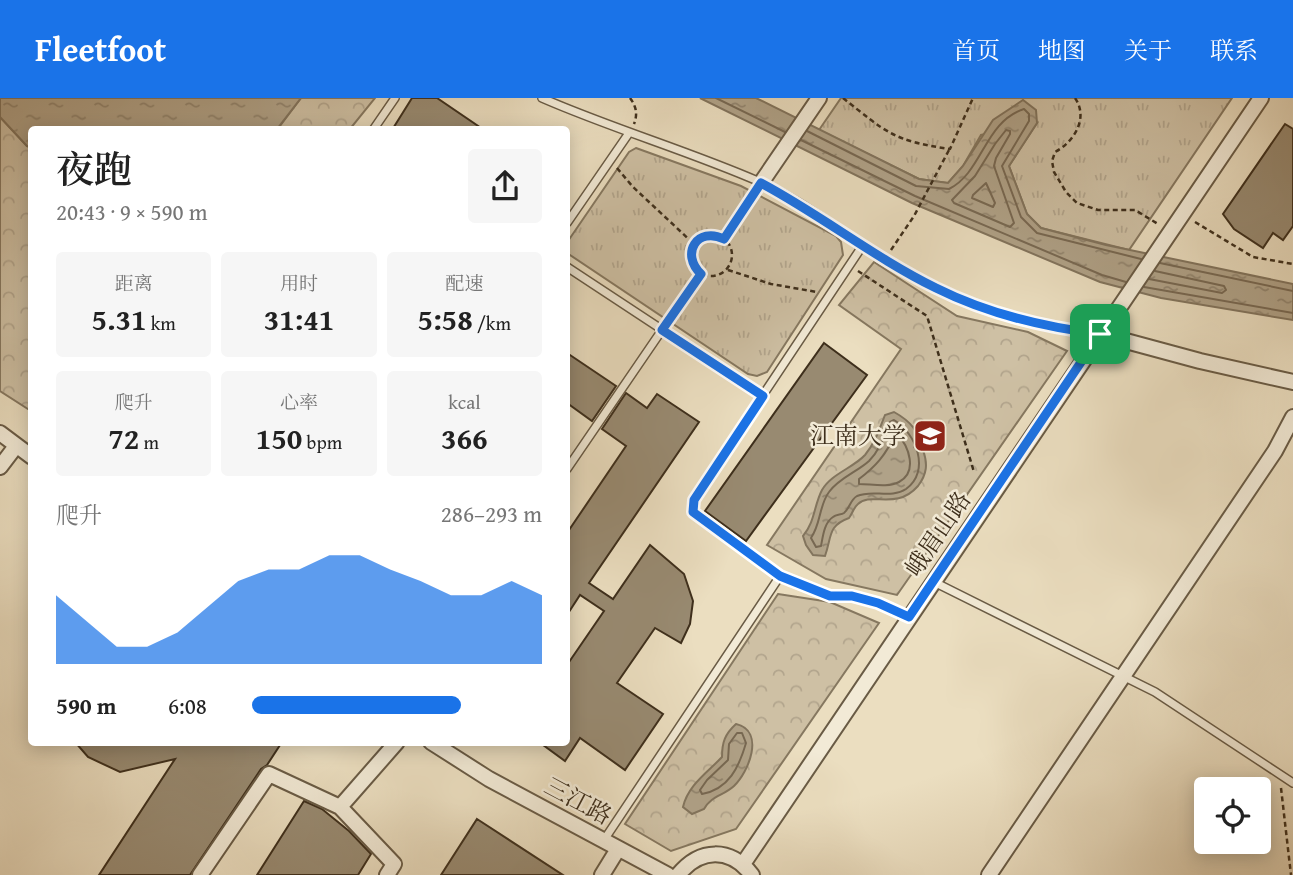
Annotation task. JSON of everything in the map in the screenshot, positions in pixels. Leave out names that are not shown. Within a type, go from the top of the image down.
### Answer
[{"type":"street","points":[[761,183],[819,98]]},
{"type":"street","points":[[1169,232],[1261,98]]},
{"type":"street","name":"峨眉山路","points":[[747,869],[909,617],[1169,232]]},
{"type":"street","points":[[1100,334],[1293,382]]},
{"type":"street","points":[[989,875],[1275,450],[1293,417]]},
{"type":"street","points":[[0,433],[28,454]]},
{"type":"street","points":[[0,467],[16,446]]},
{"type":"street","points":[[340,807],[393,746]]},
{"type":"street","name":"三江路","points":[[437,746],[489,779],[668,875]]},
{"type":"street","points":[[200,875],[269,774],[340,807],[394,864],[387,875]]},
{"type":"street","points":[[602,875],[618,849]]},
{"type":"street","points":[[678,875],[688,863],[706,855],[725,855],[747,869]]},
{"type":"lane","points":[[376,126],[395,98]]},
{"type":"lane","points":[[542,98],[761,183],[807,208],[936,288],[1014,319],[1100,334]]},
{"type":"lane","points":[[570,219],[629,133]]},
{"type":"lane","points":[[603,841],[780,576],[693,512],[694,500],[863,245]]},
{"type":"lane","points":[[570,269],[763,396]]},
{"type":"lane","points":[[570,465],[662,330]]},
{"type":"lane","points":[[933,582],[1155,692],[1293,783]]},
{"type":"path","points":[[629,133],[636,117],[635,106],[630,98]]},
{"type":"path","points":[[842,98],[891,135],[911,143],[950,149]]},
{"type":"path","points":[[885,258],[902,237],[936,178],[973,98]]},
{"type":"path","points":[[1075,98],[1081,120],[1067,146],[1055,152],[1052,161],[1054,172],[1066,192],[1077,203],[1098,210],[1135,210],[1169,232]]},
{"type":"path","points":[[611,159],[633,187],[694,244]]},
{"type":"path","points":[[724,239],[761,183]]},
{"type":"path","points":[[1182,213],[1253,257],[1293,264]]},
{"type":"path","points":[[712,234],[724,239],[732,253],[732,261],[727,269],[715,276],[701,274],[692,263],[694,244],[712,234]]},
{"type":"path","points":[[850,266],[927,316],[974,472]]},
{"type":"path","points":[[727,269],[771,284],[830,294]]},
{"type":"path","points":[[662,330],[701,274]]},
{"type":"path","points":[[780,576],[830,596],[852,596],[878,603],[909,617]]},
{"type":"path","points":[[1279,774],[1291,875]]},
{"type":"green space","points":[[301,98],[375,98],[352,126],[280,126]]},
{"type":"green space","points":[[841,98],[1232,98],[1129,250],[1041,228],[1027,214],[1009,166],[1037,123],[981,135],[963,166],[948,183],[919,179],[819,130]]},
{"type":"green space","points":[[0,117],[28,146],[28,409],[0,391]]},
{"type":"green space","points":[[636,148],[741,186],[836,236],[841,242],[843,255],[767,372],[757,376],[748,374],[570,255],[570,238],[629,152]]},
{"type":"green space","points":[[874,262],[957,316],[1028,332],[1067,351],[897,595],[826,579],[767,545],[901,349],[839,305]]},
{"type":"green space","points":[[778,594],[830,602],[879,623],[736,829],[671,851],[625,824]]},
{"type":"water","points":[[0,98],[301,98],[279,126],[28,126],[28,146],[0,117]]},
{"type":"water","points":[[700,98],[756,98],[919,179],[948,183],[963,166],[993,120],[1023,100],[1036,110],[1037,123],[1009,166],[1027,214],[1041,228],[1106,245],[1293,284],[1293,320],[1161,298],[1100,282],[912,203]]},
{"type":"water","points":[[894,412],[910,423],[919,437],[926,464],[921,482],[901,498],[870,499],[858,504],[849,518],[837,525],[831,533],[825,556],[813,555],[803,536],[810,525],[822,490],[826,484],[865,455],[885,415]]},
{"type":"water","points":[[736,724],[745,728],[750,735],[752,753],[749,763],[734,786],[710,801],[704,809],[692,814],[683,807],[689,792],[722,757],[725,739]]},
{"type":"building","points":[[412,98],[437,98],[478,126],[394,126]]},
{"type":"building","points":[[1285,124],[1293,129],[1293,226],[1283,240],[1273,233],[1263,248],[1234,229],[1223,214]]},
{"type":"building","points":[[824,343],[867,375],[746,541],[705,511]]},
{"type":"building","points":[[570,355],[616,386],[592,421],[570,405]]},
{"type":"building","points":[[626,393],[647,408],[657,394],[699,422],[589,583],[613,599],[650,545],[684,574],[693,601],[690,624],[681,643],[655,628],[617,683],[663,714],[625,770],[580,738],[565,761],[544,746],[570,746],[570,661],[604,611],[580,595],[570,610],[570,529],[626,446],[602,429]]},
{"type":"building","points":[[78,746],[279,746],[190,875],[99,875],[175,759],[120,772],[88,757]]},
{"type":"building","points":[[304,801],[322,809],[371,854],[358,875],[257,875]]},
{"type":"building","points":[[477,819],[563,875],[441,875]]},
{"type":"place","name":"江南大学","points":[[930,436]]},
{"type":"route","points":[[761,183],[807,208],[936,288],[1014,319],[1100,334],[909,617],[878,603],[852,596],[830,596],[780,576],[693,512],[694,500],[763,396],[662,330],[701,274],[692,263],[694,244],[712,234],[724,239],[761,183]]}]
